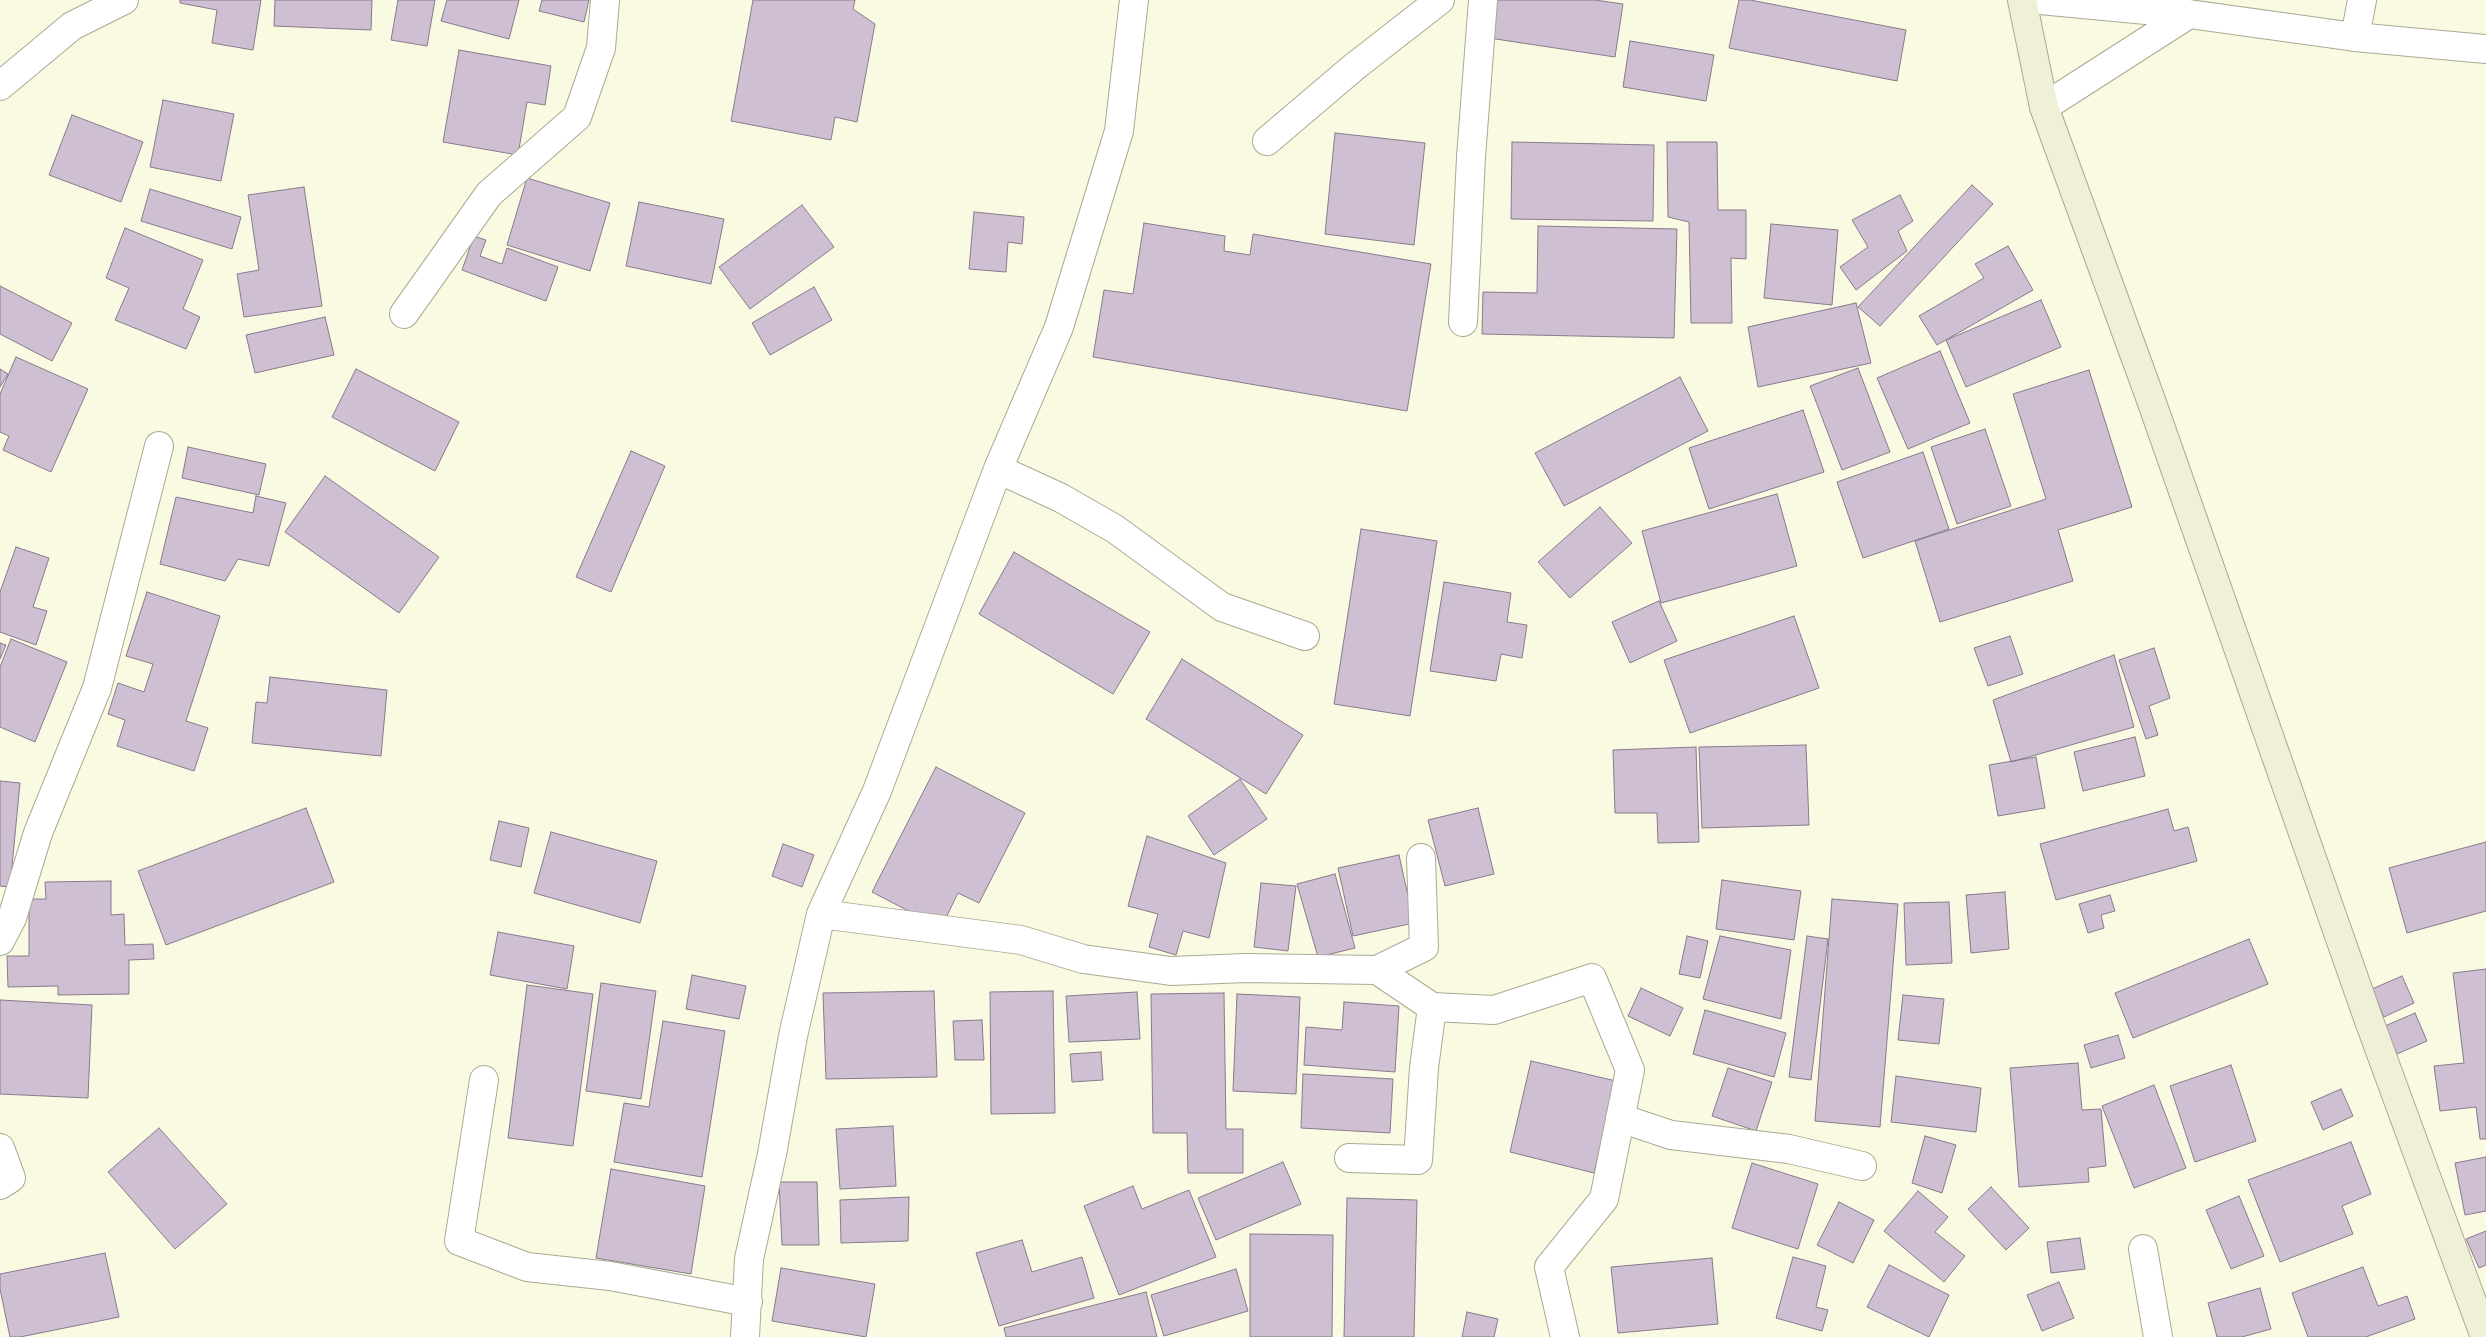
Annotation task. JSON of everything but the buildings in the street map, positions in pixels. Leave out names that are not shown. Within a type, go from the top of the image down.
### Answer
[{"type":"main road","points":[[2022,0],[2044,107],[2151,400],[2368,1018],[2481,1309],[2485,1337]]},
{"type":"street","points":[[0,86],[72,26],[124,0]]},
{"type":"street","points":[[404,314],[489,194],[577,117],[601,48],[605,0]]},
{"type":"street","points":[[745,1337],[749,1259],[772,1154],[792,1036],[821,914],[877,791],[998,469],[1060,327],[1119,131],[1134,0]]},
{"type":"street","points":[[1267,141],[1354,67],[1440,0]]},
{"type":"street","points":[[1463,322],[1471,157],[1484,0]]},
{"type":"street","points":[[2040,0],[2189,14],[2355,37],[2486,48]]},
{"type":"street","points":[[2355,37],[2362,0]]},
{"type":"street","points":[[2044,107],[2189,14]]},
{"type":"street","points":[[0,941],[12,918],[38,833],[98,688],[159,446]]},
{"type":"street","points":[[998,469],[1060,498],[1115,529],[1222,607],[1305,636]]},
{"type":"street","points":[[821,914],[1021,940],[1083,959],[1171,971],[1246,968],[1377,970],[1424,947],[1421,858]]},
{"type":"street","points":[[1377,970],[1432,1007],[1494,1010],[1592,978],[1630,1070],[1604,1199],[1549,1267],[1565,1337]]},
{"type":"street","points":[[1349,1158],[1418,1160],[1424,1068],[1432,1007]]},
{"type":"street","points":[[484,1080],[459,1242],[528,1267],[610,1276],[748,1302]]},
{"type":"street","points":[[1620,1118],[1671,1135],[1789,1149],[1862,1166]]},
{"type":"street","points":[[0,1148],[11,1178],[0,1185]]},
{"type":"street","points":[[2143,1249],[2158,1337]]}]
